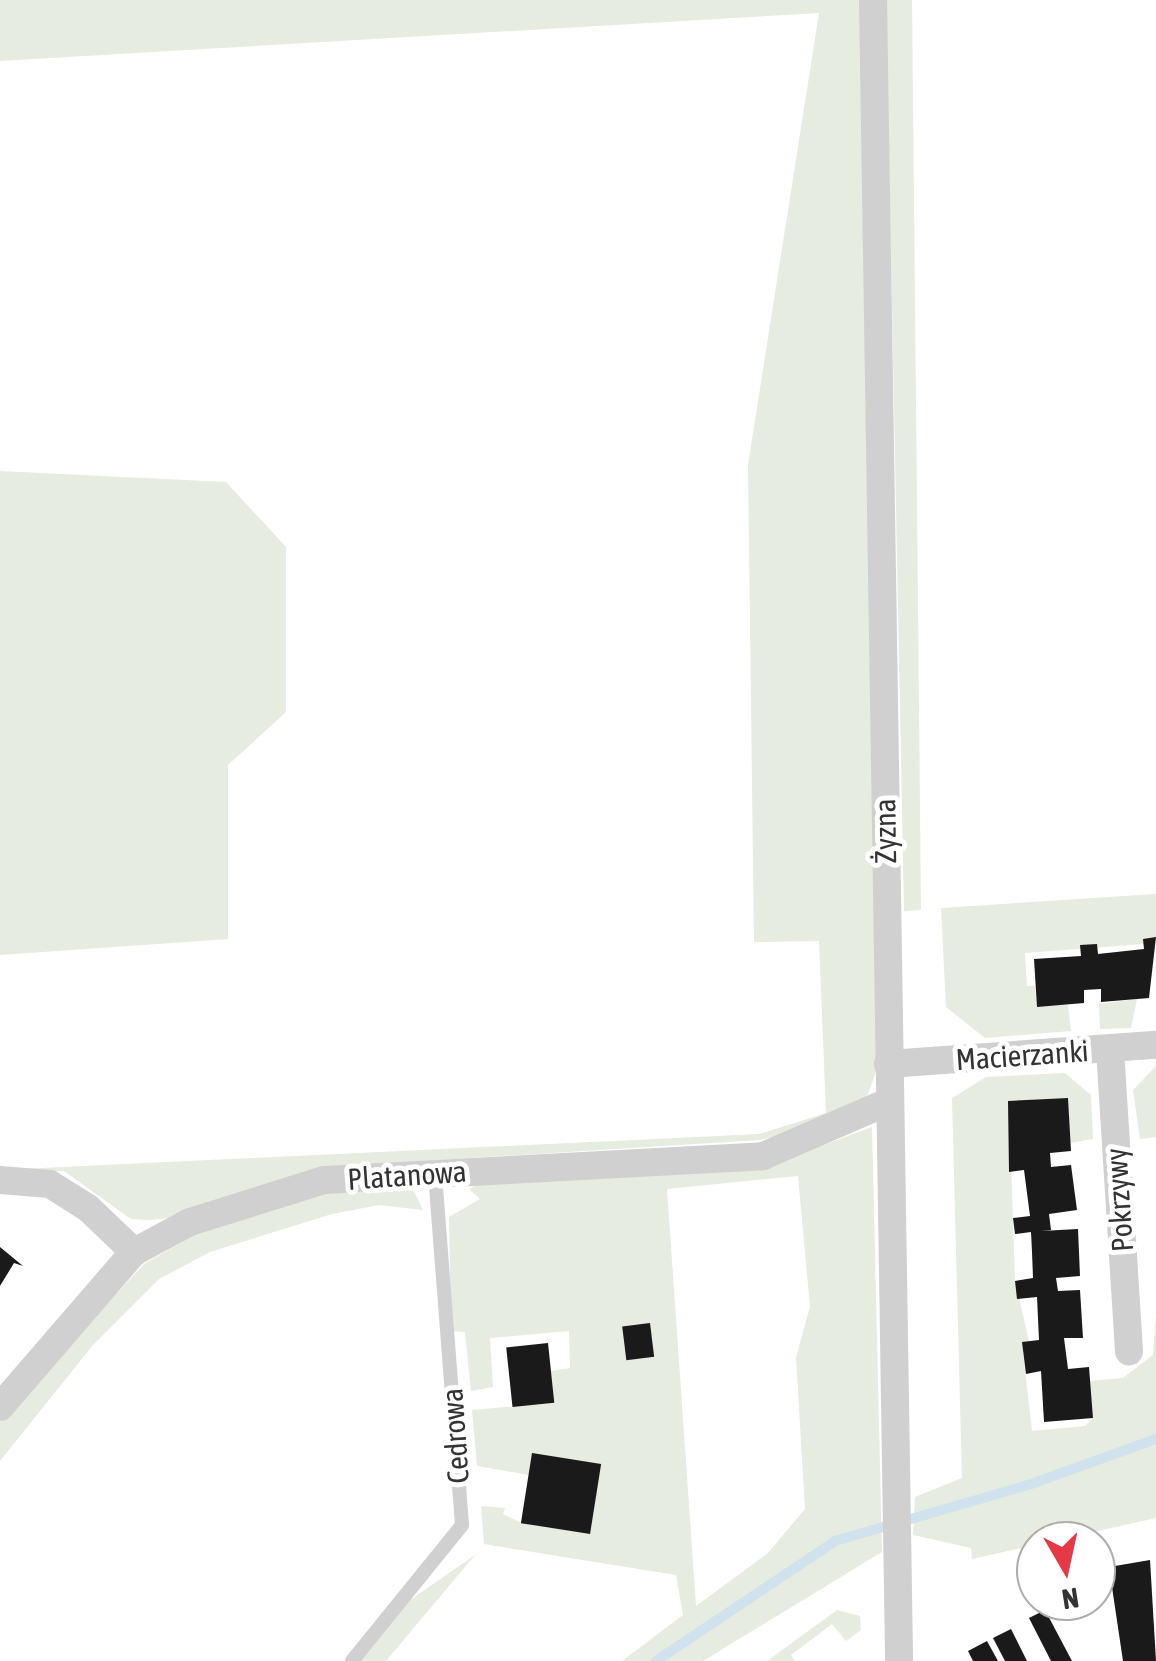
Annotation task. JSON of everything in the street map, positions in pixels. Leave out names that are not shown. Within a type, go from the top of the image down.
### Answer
[{"type":"street","name":"Żyzna","points":[[872,0],[900,1661]]},
{"type":"street","name":"Macierzanki","points":[[888,1064],[1156,1045]]},
{"type":"street","name":"Pokrzywy","points":[[1110,1050],[1129,1350]]},
{"type":"street","name":"Platanowa","points":[[0,1407],[134,1252],[190,1222],[324,1180],[764,1156],[888,1102]]},
{"type":"street","points":[[0,1180],[50,1184],[88,1208],[134,1252]]},
{"type":"lane","name":"Cedrowa","points":[[352,1661],[462,1525],[435,1173]]},
{"type":"shaded area","points":[[0,0],[864,0],[878,1066],[865,1102],[829,1123],[760,1140],[406,1162],[191,1216],[150,1220],[131,1219],[64,1171],[0,1170],[760,1134],[826,1113],[819,941],[754,942],[748,465],[819,13],[0,61]]},
{"type":"shaded area","points":[[886,0],[912,0],[921,910],[904,911]]},
{"type":"shaded area","points":[[0,471],[226,482],[286,547],[286,712],[228,765],[228,939],[0,955]]},
{"type":"shaded area","points":[[1156,894],[1156,937],[1144,944],[1025,953],[1027,986],[1035,986],[1037,1006],[1068,1005],[1071,1031],[985,1038],[946,1007],[941,908]]},
{"type":"shaded area","points":[[1137,999],[1131,1028],[1100,1029],[1099,1004]]},
{"type":"shaded area","points":[[1156,1066],[1156,1137],[1140,1139],[1133,1090]]},
{"type":"shaded area","points":[[1065,1073],[1091,1095],[1093,1139],[1070,1143],[1068,1098],[1009,1101],[1015,1281],[1029,1341],[1023,1352],[1032,1431],[1085,1426],[1093,1418],[1090,1381],[1123,1378],[1153,1355],[1156,1315],[1156,1518],[1116,1527],[1116,1521],[1016,1521],[1016,1549],[972,1559],[971,1548],[913,1535],[915,1497],[962,1478],[952,1098],[986,1077]]},
{"type":"shaded area","points":[[872,1127],[882,1552],[703,1661],[622,1661],[683,1615],[676,1575],[484,1544],[481,1506],[505,1508],[503,1514],[521,1523],[589,1534],[601,1465],[529,1475],[477,1466],[472,1410],[553,1403],[551,1371],[570,1368],[569,1331],[490,1338],[493,1387],[471,1391],[465,1332],[451,1331],[449,1217],[480,1199],[469,1189],[490,1177],[777,1162]],"holes":[[[798,1176],[810,1307],[796,1357],[805,1509],[768,1553],[696,1606],[667,1189]]]},
{"type":"shaded area","points":[[395,1184],[413,1190],[423,1210],[379,1205],[332,1214],[210,1252],[159,1279],[93,1345],[0,1461],[0,1420],[144,1264],[203,1230],[325,1190]]},
{"type":"shaded area","points":[[475,1555],[386,1661],[358,1661],[406,1603]]},
{"type":"shaded area","points":[[837,1610],[860,1616],[861,1630],[846,1641],[832,1624],[791,1655],[795,1661],[767,1661]]},
{"type":"building","points":[[1156,937],[1149,998],[1101,1002],[1101,989],[1084,990],[1084,1003],[1037,1007],[1034,959],[1081,956],[1080,945],[1097,944],[1098,954],[1144,949],[1143,939]]},
{"type":"building","points":[[1068,1098],[1071,1151],[1050,1153],[1051,1167],[1071,1165],[1077,1210],[1049,1214],[1051,1230],[1041,1231],[1078,1229],[1080,1276],[1056,1278],[1058,1291],[1080,1290],[1083,1338],[1064,1338],[1068,1369],[1089,1367],[1093,1418],[1044,1422],[1041,1371],[1026,1374],[1022,1342],[1039,1340],[1037,1297],[1017,1299],[1015,1281],[1033,1278],[1032,1252],[1031,1232],[1015,1234],[1013,1218],[1030,1216],[1024,1170],[1009,1172],[1008,1101]]},
{"type":"building","points":[[0,1247],[23,1266],[14,1263],[0,1286]]},
{"type":"building","points":[[650,1323],[654,1357],[626,1360],[622,1326]]},
{"type":"building","points":[[548,1343],[554,1403],[513,1407],[506,1347]]},
{"type":"building","points":[[532,1453],[601,1464],[590,1534],[521,1523]]},
{"type":"building","points":[[1150,1560],[1156,1661],[1123,1661],[1116,1614],[1116,1566]]},
{"type":"building","points":[[1031,1621],[1051,1621],[1072,1661],[1051,1661]]},
{"type":"building","points":[[1011,1629],[1027,1661],[1005,1661],[993,1638]]},
{"type":"building","points":[[987,1641],[998,1661],[973,1661],[968,1651]]},
{"type":"waterway","points":[[656,1661],[835,1541],[1031,1484],[1156,1439]]}]
